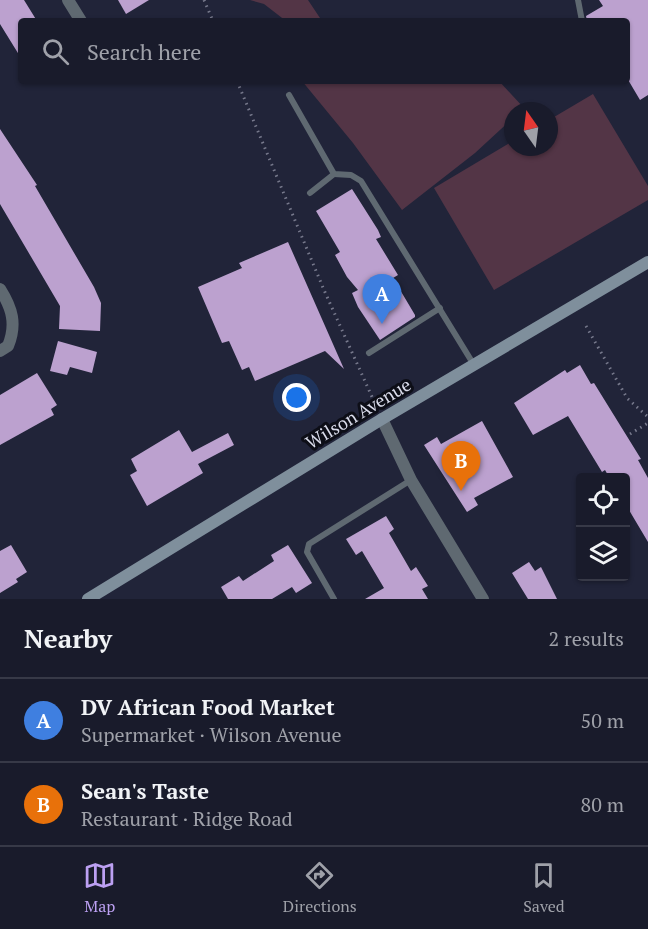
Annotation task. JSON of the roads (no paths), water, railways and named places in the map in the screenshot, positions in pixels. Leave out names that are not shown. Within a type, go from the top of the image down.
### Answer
[{"type":"main road","name":"Wilson Avenue","points":[[88,599],[382,418],[648,262]]},
{"type":"street","points":[[68,0],[79,18]]},
{"type":"street","points":[[0,289],[9,304],[13,322],[8,346],[0,351]]},
{"type":"street","points":[[382,418],[411,480],[483,599]]},
{"type":"lane","points":[[578,0],[581,18]]},
{"type":"lane","points":[[289,95],[334,174]]},
{"type":"lane","points":[[310,193],[334,174],[351,175],[361,181],[474,365]]},
{"type":"lane","points":[[369,353],[440,308]]},
{"type":"lane","points":[[334,599],[307,552],[309,544],[411,480]]},
{"type":"place","name":"DV African Food Market","points":[[382,324]]},
{"type":"place","name":"Sean's Taste","points":[[461,491]]}]
